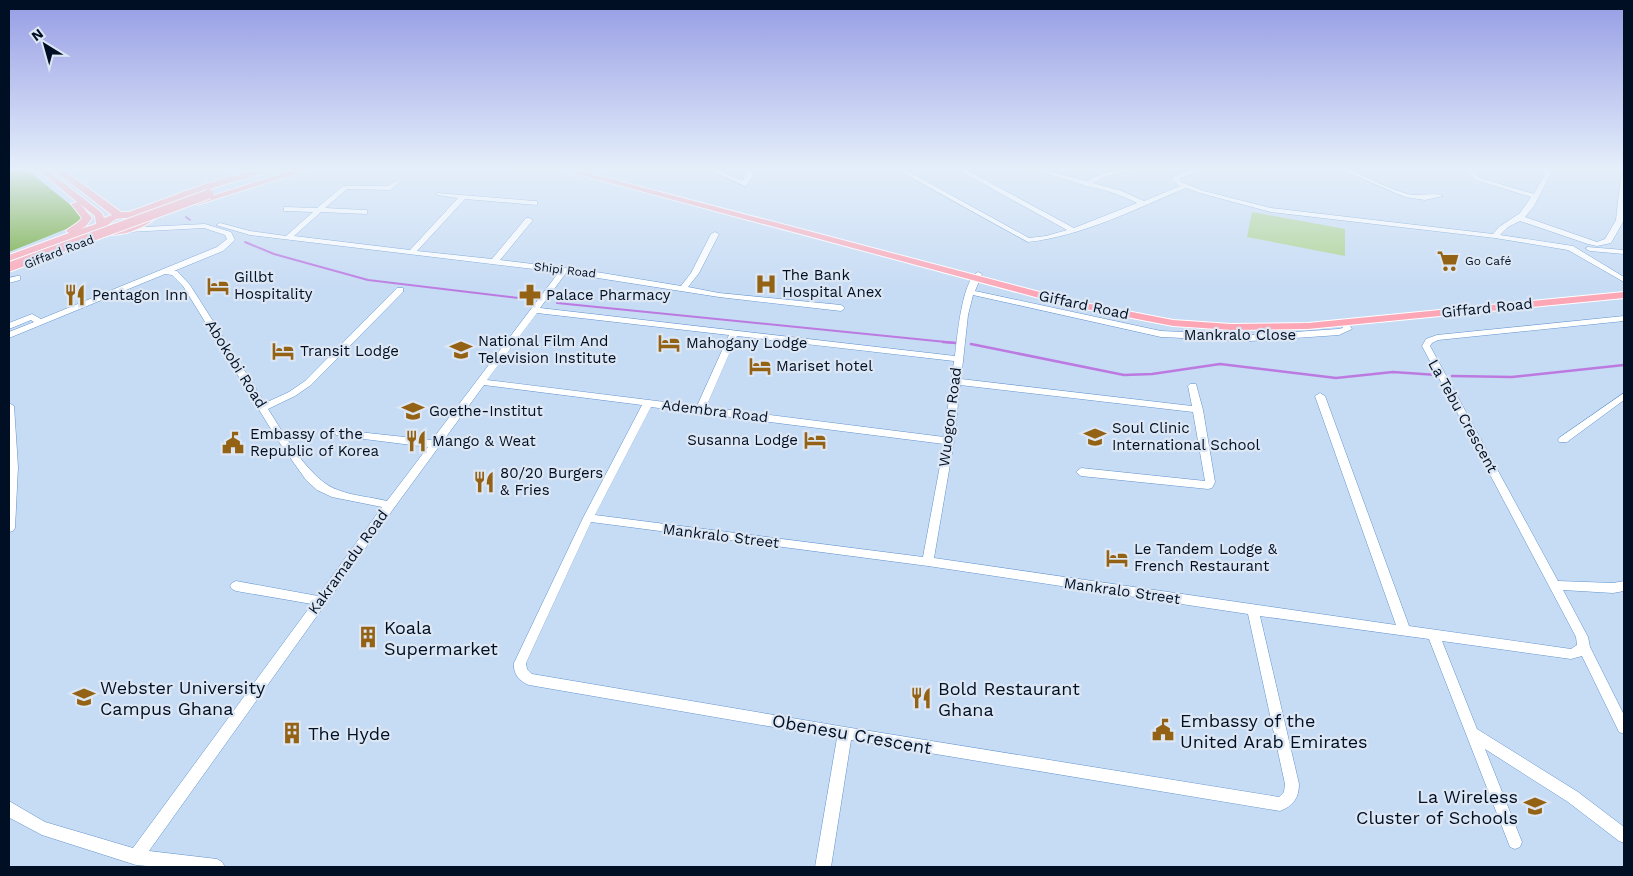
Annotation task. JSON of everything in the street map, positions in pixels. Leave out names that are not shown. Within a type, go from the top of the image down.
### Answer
[{"type":"main road","points":[[9,258],[83,224],[87,216],[80,209]]},
{"type":"main road","points":[[92,209],[99,215],[101,230],[110,233]]},
{"type":"main road","points":[[117,209],[126,215],[141,216],[143,220]]},
{"type":"main road","points":[[126,215],[144,209]]},
{"type":"main road","name":"Giffard Road","points":[[9,258],[159,209]]},
{"type":"main road","name":"Giffard Road","points":[[9,269],[166,209]]},
{"type":"main road","points":[[128,230],[143,220],[175,209]]},
{"type":"main road","name":"Giffard Road","points":[[715,209],[976,277],[1118,307],[1195,318],[1246,321],[1304,319],[1624,288]]},
{"type":"main road","name":"Giffard Road","points":[[727,209],[1069,303],[1174,323],[1248,327],[1308,326],[1624,295]]},
{"type":"main road","name":"Giffard Road","points":[[9,258],[126,215]]},
{"type":"main road","name":"Giffard Road","points":[[9,269],[110,233],[128,230]]},
{"type":"street","points":[[287,209],[364,212]]},
{"type":"street","points":[[288,238],[321,209]]},
{"type":"street","points":[[412,252],[452,209]]},
{"type":"street","points":[[971,209],[1028,240],[1074,231],[1129,209]]},
{"type":"street","points":[[1033,209],[1074,231]]},
{"type":"street","points":[[1268,209],[1494,236],[1570,248],[1624,252]]},
{"type":"street","points":[[1494,236],[1502,227],[1519,218],[1527,209]]},
{"type":"street","points":[[1519,218],[1597,244],[1608,241],[1622,221]]},
{"type":"street","name":"Shipi Road","points":[[143,220],[159,226],[209,223],[250,233],[564,270],[683,289],[841,308]]},
{"type":"street","points":[[494,262],[529,220]]},
{"type":"street","points":[[9,335],[220,249],[231,240],[229,235],[205,226],[128,230]]},
{"type":"street","points":[[683,289],[695,273],[715,234]]},
{"type":"street","points":[[1570,248],[1624,280]]},
{"type":"street","name":"Kakramadu Road","points":[[136,857],[320,601],[564,270]]},
{"type":"street","name":"Abokobi Road","points":[[161,272],[174,273],[186,285],[281,437],[310,477],[321,487],[336,494],[390,505]]},
{"type":"street","points":[[135,283],[166,275],[180,280]]},
{"type":"street","name":"Wuogon Road","points":[[928,562],[949,441],[964,315],[976,277]]},
{"type":"street","points":[[9,281],[18,278]]},
{"type":"street","points":[[264,407],[292,394],[308,383],[400,290]]},
{"type":"street","name":"Mankralo Close","points":[[970,292],[1162,334],[1250,338],[1339,332],[1348,330],[1344,323]]},
{"type":"street","points":[[534,310],[958,359]]},
{"type":"street","points":[[9,326],[32,317],[40,322]]},
{"type":"street","name":"La Tebu Crescent","points":[[1554,585],[1426,346],[1430,341],[1437,338],[1624,318]]},
{"type":"street","points":[[700,410],[734,333]]},
{"type":"street","points":[[955,381],[1198,410]]},
{"type":"street","name":"Adembra Road","points":[[480,382],[949,441]]},
{"type":"street","points":[[1081,472],[1208,485],[1210,482],[1193,386]]},
{"type":"street","points":[[1320,396],[1404,631]]},
{"type":"street","points":[[1563,440],[1623,399]]},
{"type":"street","name":"Obenesu Crescent","points":[[648,403],[588,518],[520,663],[519,669],[529,679],[1280,804],[1288,800],[1292,794],[1292,784],[1253,610]]},
{"type":"street","points":[[9,406],[13,434],[13,493],[9,528]]},
{"type":"street","points":[[340,433],[435,444]]},
{"type":"street","name":"Mankralo Street","points":[[588,518],[928,562],[1433,636],[1571,654],[1579,652],[1584,647]]},
{"type":"street","points":[[1554,585],[1622,590]]},
{"type":"street","points":[[1554,585],[1582,637],[1584,647],[1624,728]]},
{"type":"street","points":[[236,586],[320,601]]},
{"type":"street","points":[[1433,636],[1515,842]]},
{"type":"street","points":[[823,867],[845,733]]},
{"type":"street","points":[[1473,734],[1574,797],[1624,836]]},
{"type":"street","points":[[11,812],[42,828],[136,857],[217,867]]},
{"type":"green space","points":[[9,209],[75,209],[84,216],[81,223],[9,252]]},
{"type":"green space","points":[[1252,212],[1345,229],[1345,256],[1247,237]]},
{"type":"waterway","points":[[186,217],[190,220]]},
{"type":"waterway","points":[[245,242],[274,254],[368,280],[536,300]]},
{"type":"waterway","points":[[557,303],[956,343],[943,342]]},
{"type":"waterway","points":[[971,344],[1124,375],[1152,374],[1220,364],[1336,378],[1393,372],[1437,375]]},
{"type":"waterway","points":[[1452,376],[1512,377],[1624,365]]},
{"type":"place","name":"Go Café","points":[[1448,261]]},
{"type":"place","name":"The Bank Hospital Anex","points":[[766,284]]},
{"type":"place","name":"Gillbt Hospitality","points":[[218,286]]},
{"type":"place","name":"Pentagon Inn","points":[[75,295]]},
{"type":"place","name":"Palace Pharmacy","points":[[530,295]]},
{"type":"place","name":"Mahogany Lodge","points":[[669,343]]},
{"type":"place","name":"National Film And Television Institute","points":[[461,350]]},
{"type":"place","name":"Transit Lodge","points":[[283,351]]},
{"type":"place","name":"Mariset hotel","points":[[760,366]]},
{"type":"place","name":"Goethe-Institut","points":[[413,411]]},
{"type":"place","name":"Soul Clinic International School","points":[[1095,437]]},
{"type":"place","name":"Susanna Lodge","points":[[815,440]]},
{"type":"place","name":"Mango & Weat","points":[[416,441]]},
{"type":"place","name":"Embassy of the Republic of Korea","points":[[233,443]]},
{"type":"place","name":"80/20 Burgers & Fries","points":[[484,482]]},
{"type":"place","name":"Le Tandem Lodge & French Restaurant","points":[[1117,558]]},
{"type":"place","name":"Koala Supermarket","points":[[368,637]]},
{"type":"place","name":"Webster University Campus Ghana","points":[[84,697]]},
{"type":"place","name":"Bold Restaurant Ghana","points":[[921,698]]},
{"type":"place","name":"Embassy of the United Arab Emirates","points":[[1163,730]]},
{"type":"place","name":"The Hyde","points":[[292,733]]},
{"type":"place","name":"La Wireless Cluster of Schools","points":[[1535,806]]}]
